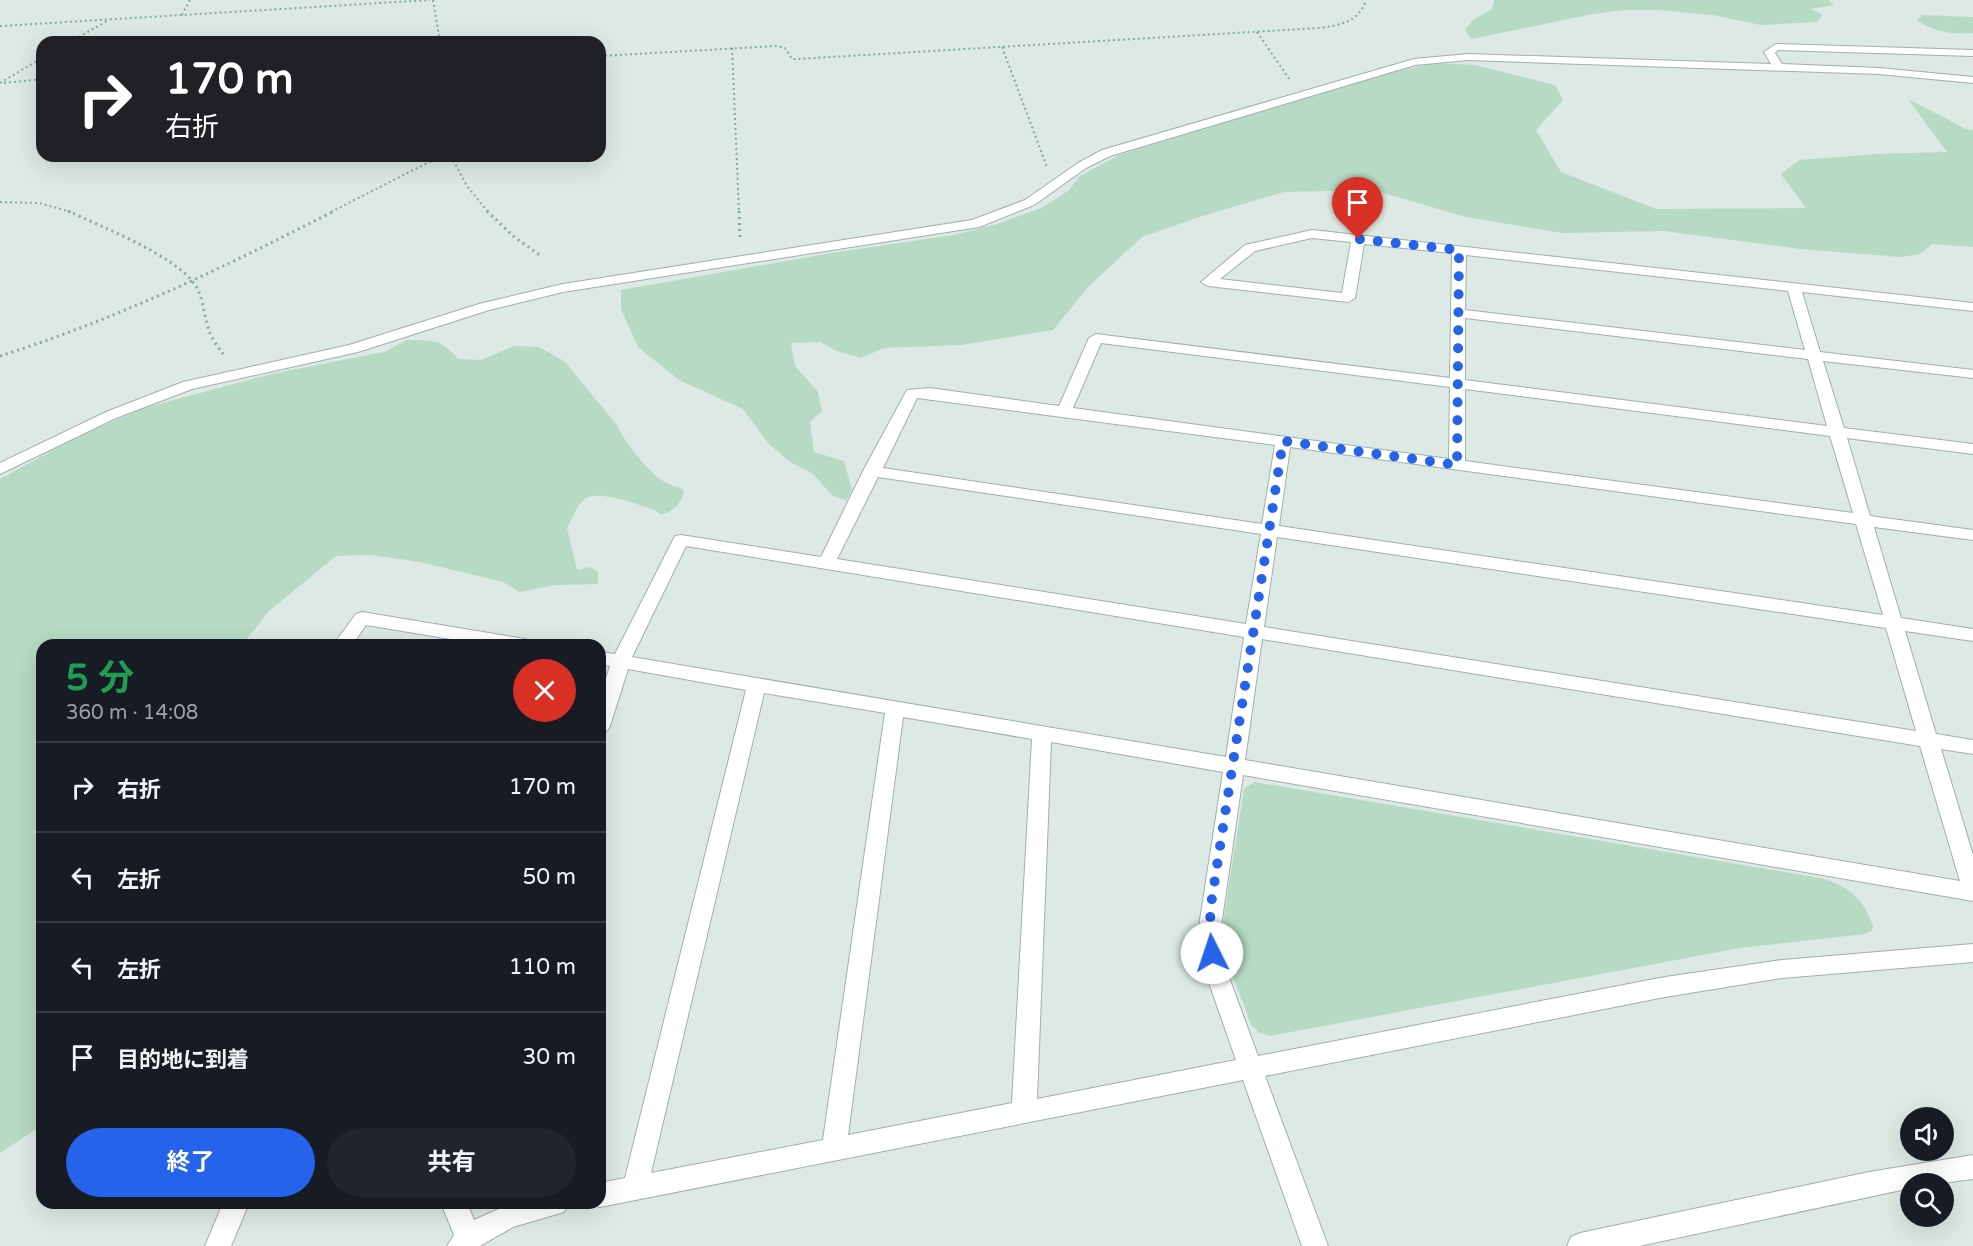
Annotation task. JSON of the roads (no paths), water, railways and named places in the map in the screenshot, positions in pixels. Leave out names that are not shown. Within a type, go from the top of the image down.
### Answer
[{"type":"street","points":[[1779,68],[1769,51],[1780,47],[1973,53]]},
{"type":"street","points":[[0,469],[111,415],[188,385],[362,346],[514,298],[974,224],[1029,202],[1046,192],[1075,168],[1098,156],[1401,65],[1428,59],[1468,57],[1889,72],[1973,80]]},
{"type":"street","points":[[1358,239],[1348,298],[1208,282],[1250,248],[1312,234],[1358,239],[1459,250],[1973,307]]},
{"type":"street","points":[[1457,465],[1459,250]]},
{"type":"street","points":[[606,659],[1973,891],[1794,287]]},
{"type":"street","points":[[1458,313],[1973,374]]},
{"type":"street","points":[[1064,411],[1096,338],[1973,449]]},
{"type":"street","points":[[827,563],[912,393],[930,393],[1973,535]]},
{"type":"street","points":[[1283,441],[1210,911],[1210,933],[1219,980],[1316,1246]]},
{"type":"street","points":[[871,471],[1973,635]]},
{"type":"street","points":[[606,707],[621,661],[681,540],[1973,747]]},
{"type":"street","points":[[346,639],[362,618],[489,639]]},
{"type":"street","points":[[635,1188],[757,684]]},
{"type":"street","points":[[834,1150],[896,708]]},
{"type":"street","points":[[1024,1113],[1042,733]]},
{"type":"street","points":[[606,1194],[1665,987],[1782,969],[1973,953]]},
{"type":"street","points":[[1580,1246],[1869,1184],[1973,1167]]},
{"type":"street","points":[[218,1246],[233,1209]]},
{"type":"street","points":[[455,1209],[465,1242],[506,1216],[532,1209]]}]
